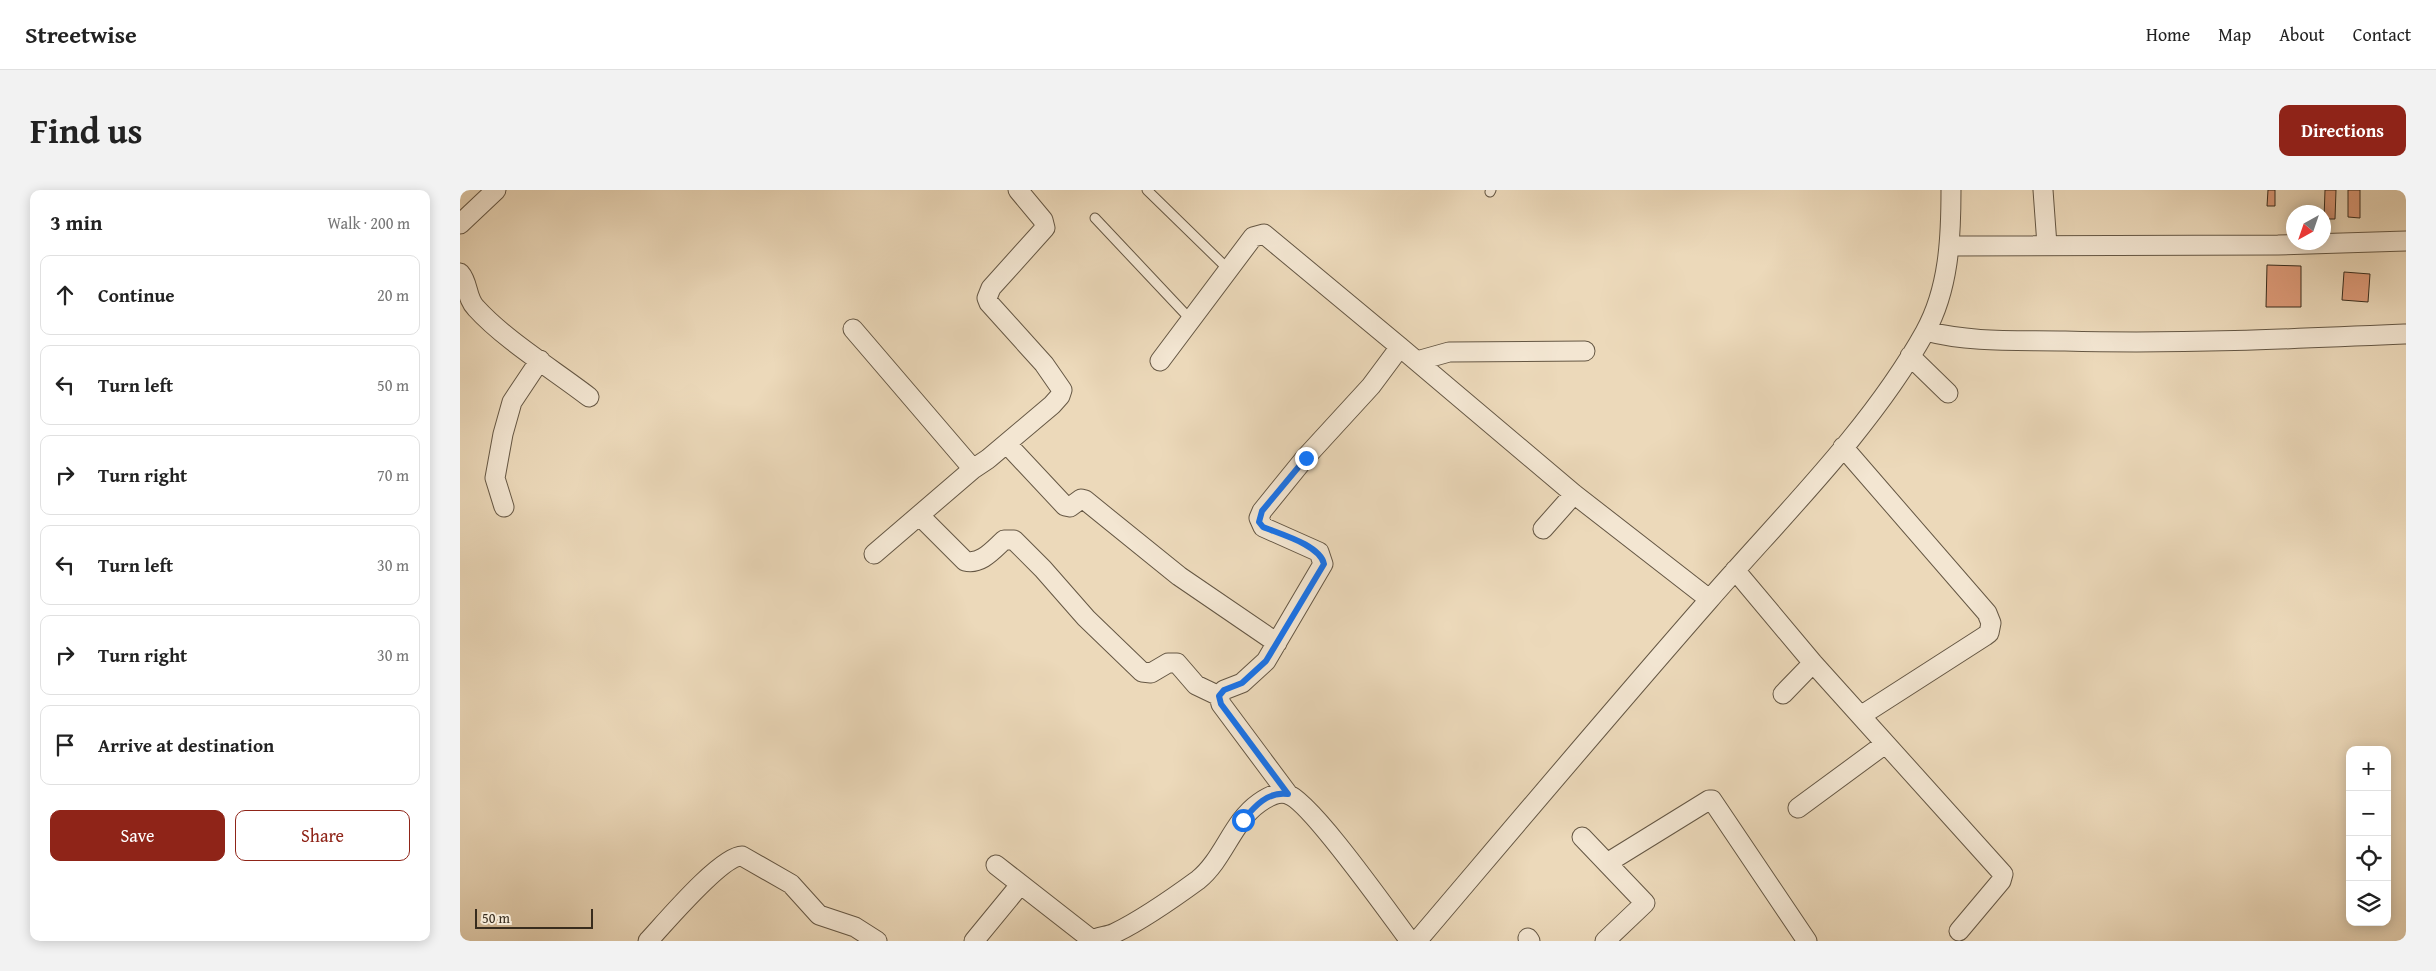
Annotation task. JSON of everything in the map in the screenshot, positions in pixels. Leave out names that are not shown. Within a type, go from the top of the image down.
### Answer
[{"type":"street","points":[[460,224],[496,190]]},
{"type":"street","points":[[874,554],[973,469],[1007,444],[1060,396],[1062,390],[1044,364],[989,304],[987,298],[991,288],[1045,228],[1042,220],[1018,190]]},
{"type":"street","points":[[1417,941],[1709,599],[1877,407],[1926,331],[1938,302],[1951,246],[1951,190]]},
{"type":"street","points":[[2043,190],[2047,245]]},
{"type":"street","points":[[1160,361],[1253,237],[1264,234],[1574,494],[1709,599]]},
{"type":"street","points":[[1951,246],[2278,245],[2406,240]]},
{"type":"street","points":[[460,273],[466,283],[470,301],[476,308],[589,397]]},
{"type":"street","points":[[853,329],[973,469]]},
{"type":"street","points":[[1926,331],[1955,339],[2084,342],[2251,341],[2406,334]]},
{"type":"street","points":[[1219,696],[1224,690],[1242,683],[1262,666],[1324,564],[1318,552],[1263,527],[1259,522],[1262,511],[1306,458],[1371,386],[1400,347]]},
{"type":"street","points":[[1417,361],[1450,352],[1585,351]]},
{"type":"street","points":[[1910,356],[1948,393]]},
{"type":"street","points":[[504,507],[496,478],[503,434],[512,402],[540,360]]},
{"type":"street","points":[[1007,444],[1062,502],[1070,507],[1081,499],[1085,500],[1179,576],[1276,643]]},
{"type":"street","points":[[1842,447],[1986,613],[1991,622],[1989,632],[1985,636],[1862,715]]},
{"type":"street","points":[[1543,529],[1574,494]]},
{"type":"street","points":[[920,516],[965,561],[971,562],[986,556],[1004,540],[1018,544],[1086,618],[1142,672],[1151,673],[1168,663],[1177,663],[1196,685],[1219,696]]},
{"type":"street","points":[[1735,570],[1813,663],[1862,715],[1885,744],[2003,874],[2001,881],[1959,930]]},
{"type":"street","points":[[1782,694],[1813,663]]},
{"type":"street","points":[[1219,696],[1221,704],[1288,794],[1327,832],[1410,941]]},
{"type":"street","points":[[1798,808],[1885,744]]},
{"type":"street","points":[[996,865],[1095,940],[1116,933],[1160,907],[1196,881],[1219,856],[1253,808],[1271,796],[1288,794]]},
{"type":"street","points":[[1607,863],[1709,800],[1712,800],[1807,941]]},
{"type":"street","points":[[1582,837],[1645,903],[1605,941]]},
{"type":"street","points":[[648,941],[693,892],[731,859],[742,856],[791,884],[819,915],[855,926],[877,941]]},
{"type":"street","points":[[974,941],[1020,884]]},
{"type":"lane","points":[[1147,190],[1230,270]]},
{"type":"lane","points":[[1095,218],[1191,320]]},
{"type":"building","points":[[2268,190],[2275,190],[2275,206],[2267,206]]},
{"type":"building","points":[[2325,190],[2336,190],[2335,219],[2331,219],[2331,205],[2324,205]]},
{"type":"building","points":[[2348,190],[2360,190],[2360,218],[2348,217]]},
{"type":"building","points":[[2267,265],[2301,266],[2301,307],[2266,307]]},
{"type":"building","points":[[2344,272],[2370,274],[2368,302],[2342,300]]},
{"type":"route","points":[[1243,820],[1253,808],[1271,796],[1282,793],[1288,794],[1270,767],[1221,704],[1219,696],[1224,690],[1242,683],[1266,661],[1324,564],[1318,552],[1311,547],[1263,527],[1259,522],[1262,511],[1306,458]]}]
